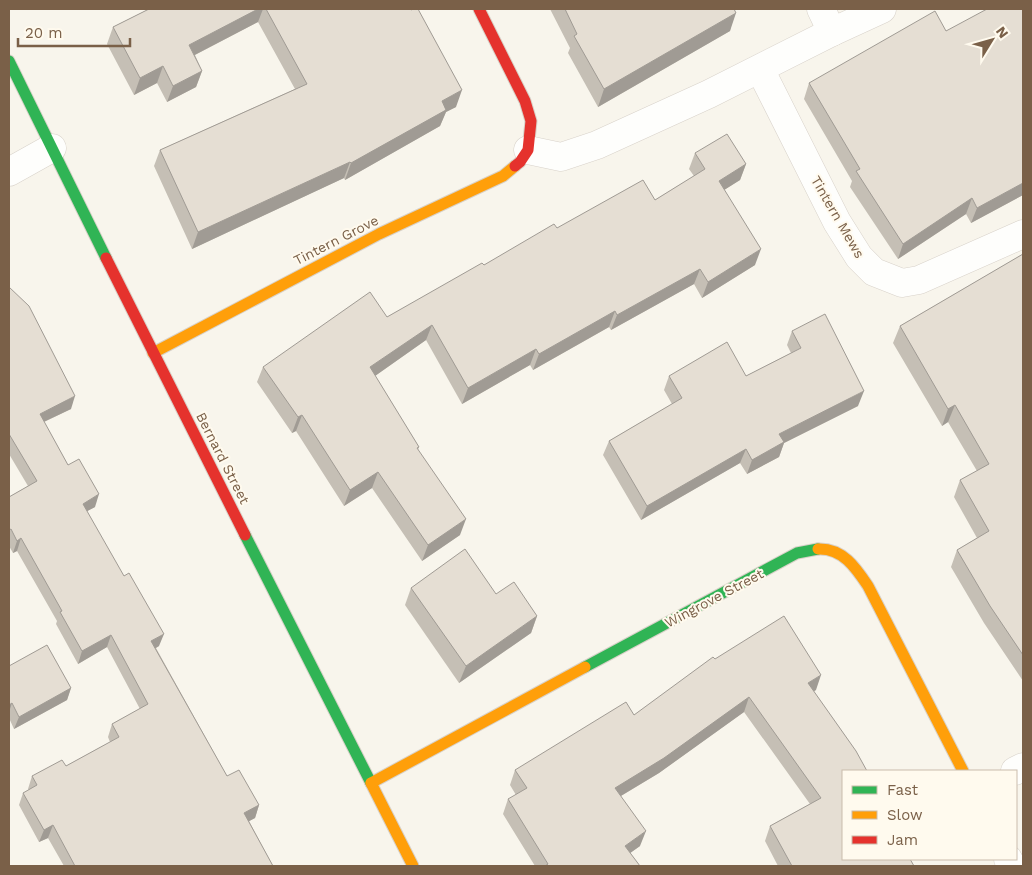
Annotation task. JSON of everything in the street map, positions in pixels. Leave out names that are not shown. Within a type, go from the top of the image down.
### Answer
[{"type":"street","points":[[479,9],[525,101],[531,121],[528,150],[561,157],[614,137],[760,69],[826,20],[882,9]]},
{"type":"street","name":"Bernard Street","points":[[9,61],[153,353],[413,866]]},
{"type":"street","name":"Tintern Mews","points":[[760,69],[837,222],[858,257],[874,272],[902,283],[919,280],[1023,234]]},
{"type":"street","points":[[9,172],[52,148]]},
{"type":"street","name":"Tintern Grove","points":[[153,353],[379,234],[503,176],[520,162],[528,150]]},
{"type":"street","name":"Wingrove Street","points":[[371,783],[797,553],[816,550],[833,550],[856,569],[868,586],[962,770]]},
{"type":"building","points":[[149,9],[258,9],[189,45],[202,71],[173,86],[163,66],[140,78],[113,27]]},
{"type":"building","points":[[266,9],[418,9],[462,90],[442,101],[446,110],[351,163],[198,232],[160,150],[307,84]]},
{"type":"building","points":[[565,9],[734,9],[736,13],[604,89],[574,36],[577,34]]},
{"type":"building","points":[[987,9],[1023,9],[1023,183],[977,208],[972,198],[903,244],[856,171],[860,169],[809,83],[935,11],[946,31]]},
{"type":"building","points":[[727,134],[746,164],[719,181],[761,249],[708,282],[700,269],[617,315],[615,311],[539,354],[536,349],[468,388],[432,325],[370,367],[419,447],[417,448],[466,519],[428,545],[378,472],[350,490],[302,415],[298,417],[263,367],[370,292],[387,317],[482,263],[484,265],[554,224],[557,228],[643,180],[655,200],[705,169],[695,153]]},
{"type":"building","points":[[1023,254],[1023,655],[990,606],[957,550],[989,531],[960,480],[989,464],[955,405],[948,409],[900,326]]},
{"type":"building","points":[[9,287],[29,306],[75,396],[40,414],[68,465],[79,459],[99,494],[83,504],[124,576],[129,573],[164,634],[151,641],[227,776],[239,770],[259,805],[244,813],[273,866],[75,866],[53,825],[44,830],[23,793],[37,785],[32,776],[62,760],[66,766],[119,737],[112,724],[148,704],[111,635],[82,651],[21,538],[17,541],[11,529],[9,530],[9,497],[37,481],[9,434]]},
{"type":"building","points":[[825,314],[864,391],[779,434],[784,442],[752,460],[746,449],[647,506],[609,441],[682,398],[669,376],[727,342],[746,376],[801,348],[792,331]]},
{"type":"building","points":[[465,549],[496,594],[514,582],[537,616],[466,666],[411,588]]},
{"type":"building","points":[[784,616],[821,675],[808,683],[856,751],[866,770],[842,770],[842,860],[911,860],[914,866],[792,866],[770,826],[821,798],[749,697],[664,758],[615,788],[646,831],[625,846],[640,866],[545,866],[548,864],[508,799],[527,788],[515,770],[626,702],[634,715],[713,657],[715,659]]},
{"type":"building","points":[[47,645],[71,688],[19,717],[12,703],[9,705],[9,666]]},
{"type":"traffic: fast","points":[[9,61],[106,258]]},
{"type":"traffic: fast","points":[[245,535],[371,783]]},
{"type":"traffic: fast","points":[[585,667],[797,553],[818,549]]},
{"type":"traffic: slow","points":[[153,353],[379,234],[503,176],[515,166]]},
{"type":"traffic: slow","points":[[818,549],[835,552],[848,560],[859,572],[962,770]]},
{"type":"traffic: slow","points":[[371,783],[585,667]]},
{"type":"traffic: slow","points":[[371,783],[413,866]]},
{"type":"traffic: jam","points":[[479,9],[525,101],[531,121],[528,150],[515,166]]},
{"type":"traffic: jam","points":[[106,258],[245,535]]}]
